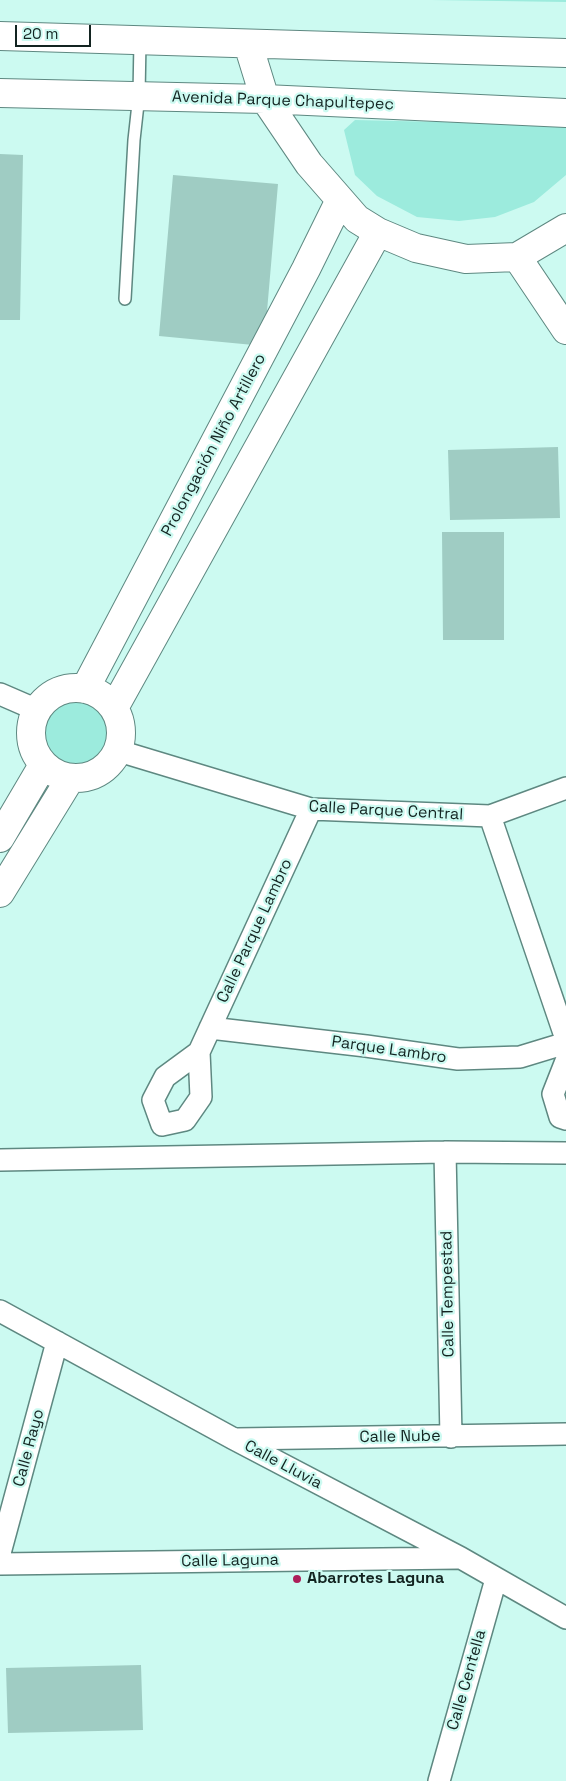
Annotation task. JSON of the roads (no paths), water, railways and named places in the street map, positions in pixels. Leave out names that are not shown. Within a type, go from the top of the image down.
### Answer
[{"type":"main road","points":[[0,36],[566,54]]},
{"type":"main road","points":[[248,44],[265,99],[309,164],[357,219],[378,232],[416,248],[466,259],[517,257],[566,228]]},
{"type":"main road","name":"Avenida Parque Chapultepec","points":[[0,92],[265,99],[566,113]]},
{"type":"main road","name":"Prolongación Niño Artillero","points":[[85,689],[306,269],[340,200]]},
{"type":"main road","points":[[114,708],[378,232]]},
{"type":"main road","points":[[517,257],[566,330]]},
{"type":"main road","points":[[76,687],[96,692],[114,708],[120,721],[122,736],[119,751],[110,764],[99,773],[85,778],[70,779],[55,774],[43,765],[34,752],[31,738],[31,723],[37,710],[50,696],[58,691],[76,687]]},
{"type":"main road","points":[[0,838],[43,765]]},
{"type":"main road","points":[[0,893],[70,779]]},
{"type":"street","points":[[0,694],[37,710]]},
{"type":"street","name":"Calle Parque Central","points":[[119,751],[311,809],[490,816],[566,788]]},
{"type":"street","name":"Calle Parque Lambro","points":[[199,1052],[311,809]]},
{"type":"street","points":[[490,816],[566,1039]]},
{"type":"street","name":"Parque Lambro","points":[[210,1028],[366,1046],[458,1060],[520,1057],[566,1043]]},
{"type":"street","points":[[566,1061],[553,1094],[560,1117],[566,1119]]},
{"type":"street","points":[[0,1160],[445,1152],[566,1153]]},
{"type":"street","name":"Calle Tempestad","points":[[445,1152],[451,1437]]},
{"type":"street","name":"Calle Lluvia","points":[[0,1311],[234,1439],[461,1558],[566,1618]]},
{"type":"street","name":"Calle Rayo","points":[[0,1553],[58,1342]]},
{"type":"street","name":"Calle Nube","points":[[234,1439],[566,1434]]},
{"type":"street","name":"Calle Laguna","points":[[0,1564],[461,1558]]},
{"type":"street","name":"Calle Centella","points":[[439,1781],[496,1579]]},
{"type":"lane","points":[[126,299],[134,140],[139,95],[140,41]]},
{"type":"place","name":"Abarrotes Laguna","points":[[297,1579]]}]
